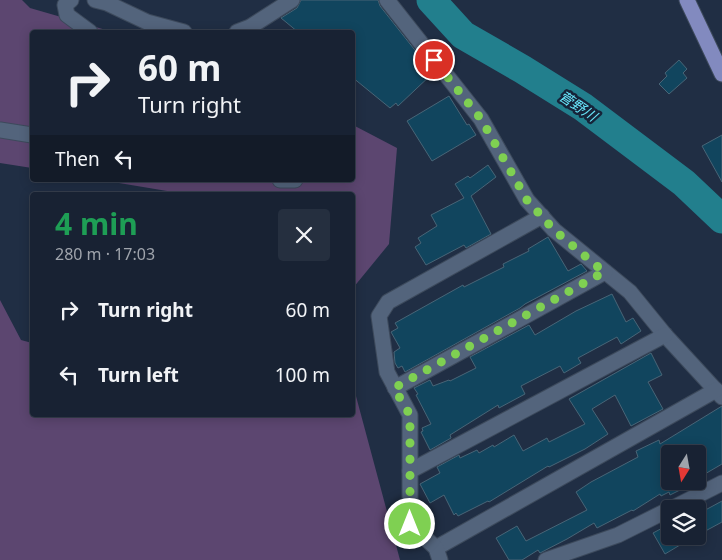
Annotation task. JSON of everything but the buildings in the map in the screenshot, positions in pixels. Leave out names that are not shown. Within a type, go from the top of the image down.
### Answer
[{"type":"main road","points":[[687,0],[722,74]]},
{"type":"street","points":[[71,0],[65,5],[67,15],[87,30]]},
{"type":"street","points":[[94,0],[106,3],[147,22],[177,30]]},
{"type":"street","points":[[242,30],[292,0]]},
{"type":"street","points":[[387,0],[481,119],[527,200],[542,216],[554,230],[630,292],[665,335],[719,394],[438,554],[410,524],[410,415],[387,372],[378,316],[388,302],[542,216]]},
{"type":"street","points":[[0,130],[30,136]]},
{"type":"street","points":[[394,388],[604,272]]},
{"type":"street","points":[[410,471],[665,335]]},
{"type":"street","points":[[688,500],[722,483]]},
{"type":"street","points":[[546,560],[618,535],[661,514]]},
{"type":"shaded area","points":[[0,0],[22,0],[30,8],[106,30],[30,30],[30,168],[0,163]]},
{"type":"shaded area","points":[[355,126],[397,148],[389,244],[355,286],[355,192],[173,192],[113,182],[355,182]]},
{"type":"shaded area","points":[[0,300],[21,340],[30,342],[30,417],[355,417],[355,392],[400,560],[0,560]]},
{"type":"waterway","name":"菅野川","points":[[431,0],[463,35],[583,107],[684,183],[722,219]]},
{"type":"route","points":[[410,524],[410,415],[394,388],[604,272],[554,230],[527,200],[481,119],[434,60]]}]
